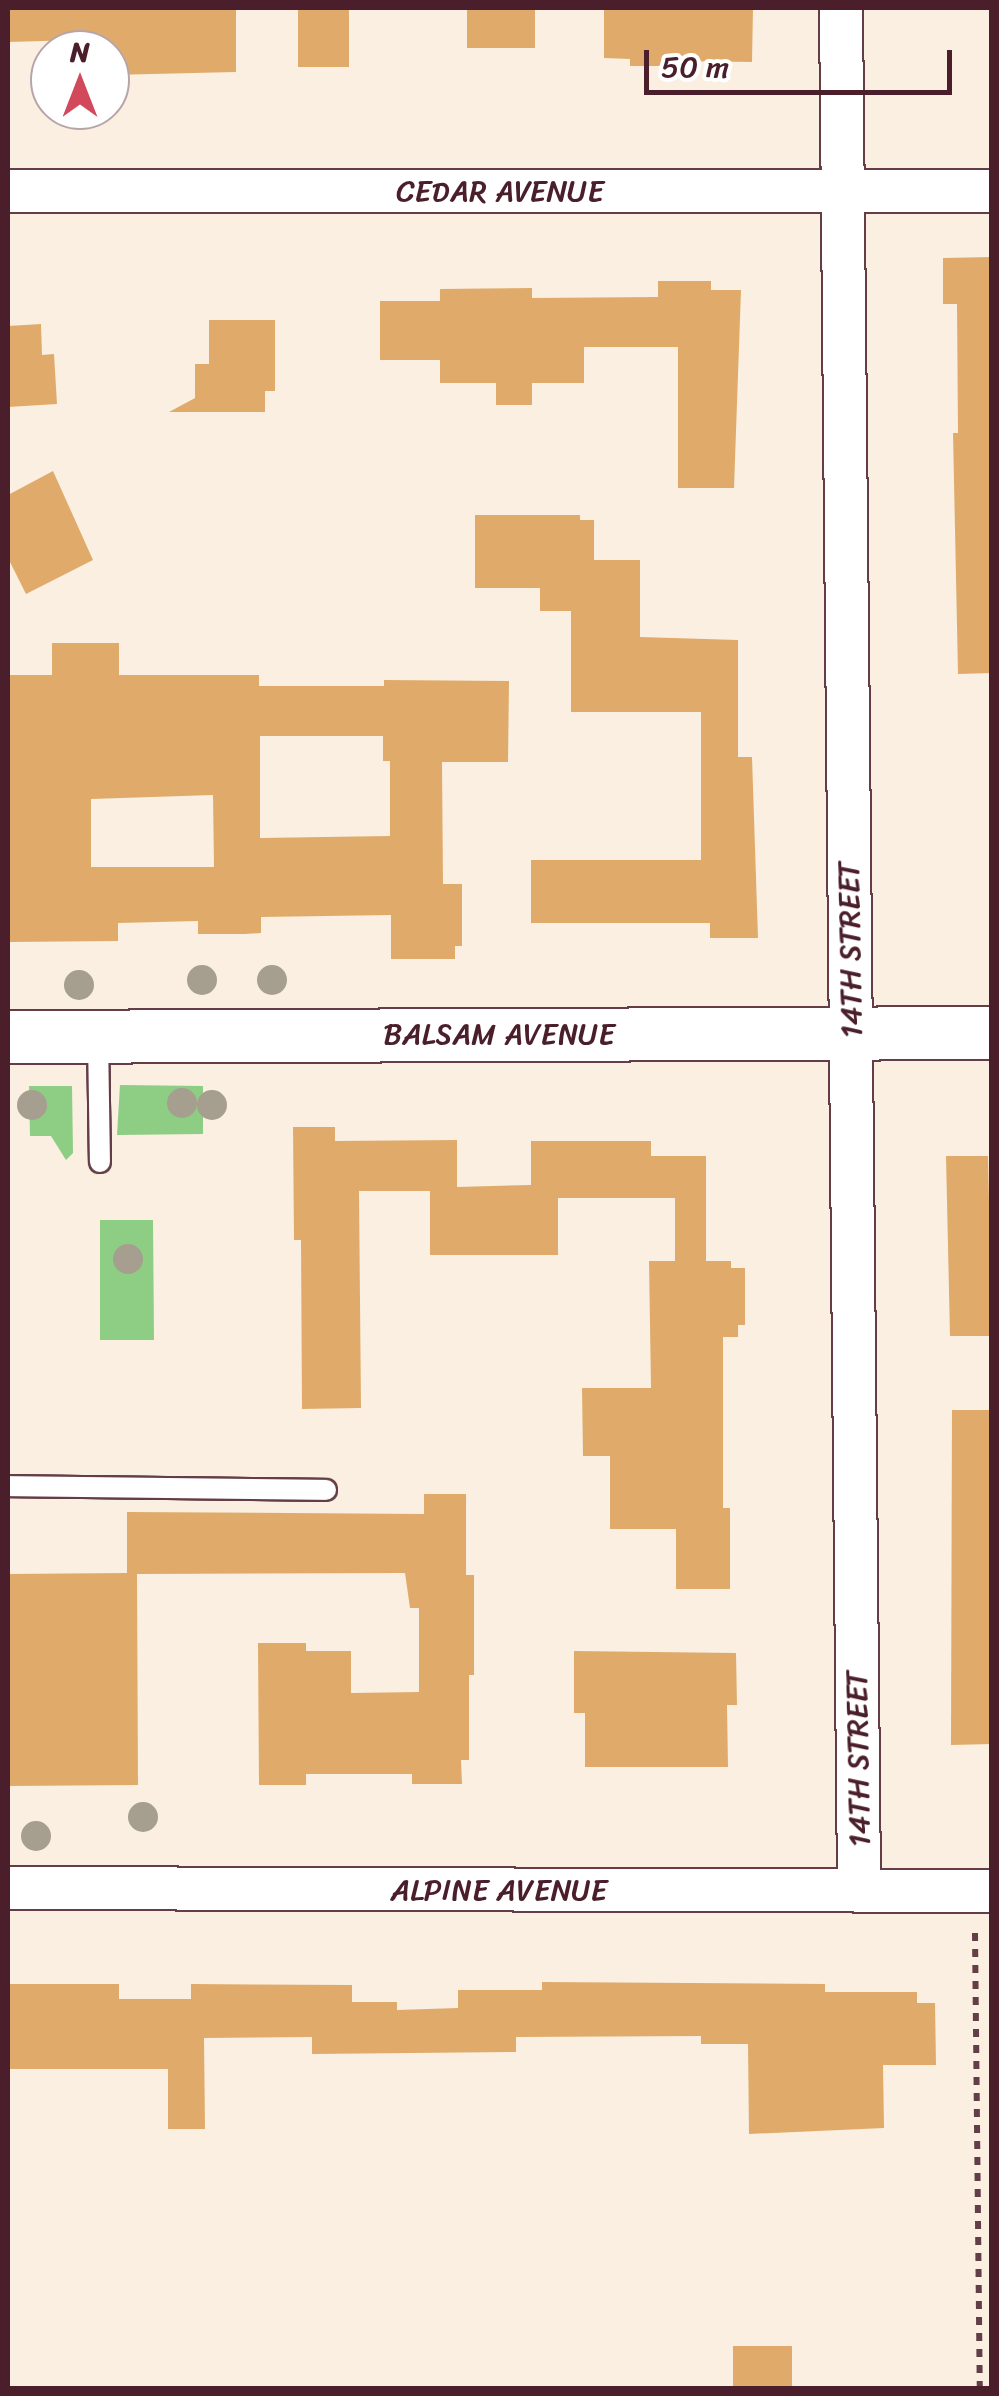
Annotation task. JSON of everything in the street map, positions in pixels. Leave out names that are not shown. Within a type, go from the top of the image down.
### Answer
[{"type":"street","name":"14TH STREET","points":[[841,8],[860,1892]]},
{"type":"street","name":"CEDAR AVENUE","points":[[8,191],[992,191]]},
{"type":"street","name":"BALSAM AVENUE","points":[[8,1037],[992,1033]]},
{"type":"street","name":"ALPINE AVENUE","points":[[8,1888],[983,1892]]},
{"type":"lane","points":[[98,1036],[100,1162]]},
{"type":"lane","points":[[8,1486],[326,1490]]},
{"type":"path","points":[[980,2388],[983,1892]]},
{"type":"green space","points":[[120,1085],[203,1086],[203,1134],[117,1135]]},
{"type":"green space","points":[[29,1086],[72,1086],[73,1153],[66,1160],[51,1136],[30,1136]]},
{"type":"green space","points":[[100,1220],[153,1220],[154,1340],[100,1340]]},
{"type":"building","points":[[8,8],[236,8],[236,72],[130,75],[130,30],[30,30],[30,41],[8,42]]},
{"type":"building","points":[[298,8],[349,8],[349,67],[298,67]]},
{"type":"building","points":[[467,8],[535,8],[535,48],[467,48]]},
{"type":"building","points":[[604,8],[753,8],[752,62],[674,61],[674,66],[630,66],[630,59],[604,58]]},
{"type":"building","points":[[992,257],[992,673],[958,674],[953,433],[958,433],[957,304],[943,304],[943,258]]},
{"type":"building","points":[[658,281],[711,281],[711,290],[741,290],[734,488],[678,488],[678,347],[584,347],[584,383],[532,383],[532,405],[496,405],[496,383],[440,383],[440,360],[380,360],[380,301],[440,301],[440,289],[532,288],[532,298],[658,297]]},
{"type":"building","points":[[209,320],[275,320],[275,391],[265,391],[265,412],[169,412],[195,398],[195,364],[209,364]]},
{"type":"building","points":[[41,324],[42,355],[54,354],[57,404],[8,407],[8,326]]},
{"type":"building","points":[[53,471],[93,560],[26,594],[8,558],[8,495]]},
{"type":"building","points":[[475,515],[580,515],[580,520],[594,520],[594,560],[640,560],[640,637],[738,640],[738,757],[752,757],[758,938],[710,938],[710,923],[531,923],[531,860],[701,860],[701,712],[571,712],[571,611],[540,611],[540,588],[475,588]]},
{"type":"building","points":[[52,643],[119,643],[119,675],[259,675],[259,686],[384,686],[384,680],[509,681],[508,762],[442,762],[443,884],[462,884],[462,946],[455,946],[455,959],[391,959],[391,915],[261,917],[261,933],[245,934],[198,934],[198,921],[118,923],[118,941],[8,942],[8,675],[52,675]],"holes":[[[260,736],[383,736],[383,761],[390,761],[390,836],[260,838]],[[213,795],[214,867],[91,867],[91,799]]]},
{"type":"building","points":[[293,1127],[335,1127],[335,1141],[457,1140],[457,1187],[531,1185],[531,1141],[651,1141],[651,1156],[706,1156],[706,1261],[731,1261],[731,1268],[745,1268],[745,1325],[738,1325],[738,1337],[723,1337],[723,1508],[730,1508],[730,1589],[676,1589],[676,1529],[610,1529],[610,1456],[583,1456],[582,1388],[651,1388],[649,1261],[675,1261],[675,1198],[558,1198],[558,1255],[430,1255],[430,1191],[359,1191],[361,1408],[302,1409],[301,1240],[294,1240]]},
{"type":"building","points":[[946,1156],[988,1156],[992,1336],[950,1336]]},
{"type":"building","points":[[952,1410],[992,1410],[992,1744],[951,1745]]},
{"type":"building","points":[[424,1494],[466,1494],[466,1575],[474,1575],[474,1675],[469,1675],[469,1760],[461,1760],[462,1784],[412,1784],[412,1774],[306,1774],[306,1785],[259,1785],[258,1643],[306,1643],[306,1651],[351,1651],[351,1693],[419,1692],[419,1608],[410,1608],[405,1573],[137,1574],[138,1785],[8,1786],[8,1574],[127,1573],[127,1512],[424,1514]]},
{"type":"building","points":[[574,1651],[736,1653],[737,1705],[727,1705],[728,1767],[585,1767],[585,1713],[574,1713]]},
{"type":"building","points":[[542,1982],[825,1984],[825,1992],[917,1992],[917,2003],[935,2003],[936,2065],[883,2065],[884,2128],[749,2134],[748,2044],[701,2044],[701,2036],[516,2037],[516,2052],[312,2054],[312,2037],[204,2038],[205,2129],[168,2129],[168,2069],[8,2069],[9,1984],[119,1984],[119,1999],[191,1999],[191,1984],[352,1985],[352,2002],[397,2002],[397,2010],[458,2008],[458,1990],[542,1990]]},
{"type":"building","points":[[733,2346],[792,2346],[792,2388],[733,2388]]}]
